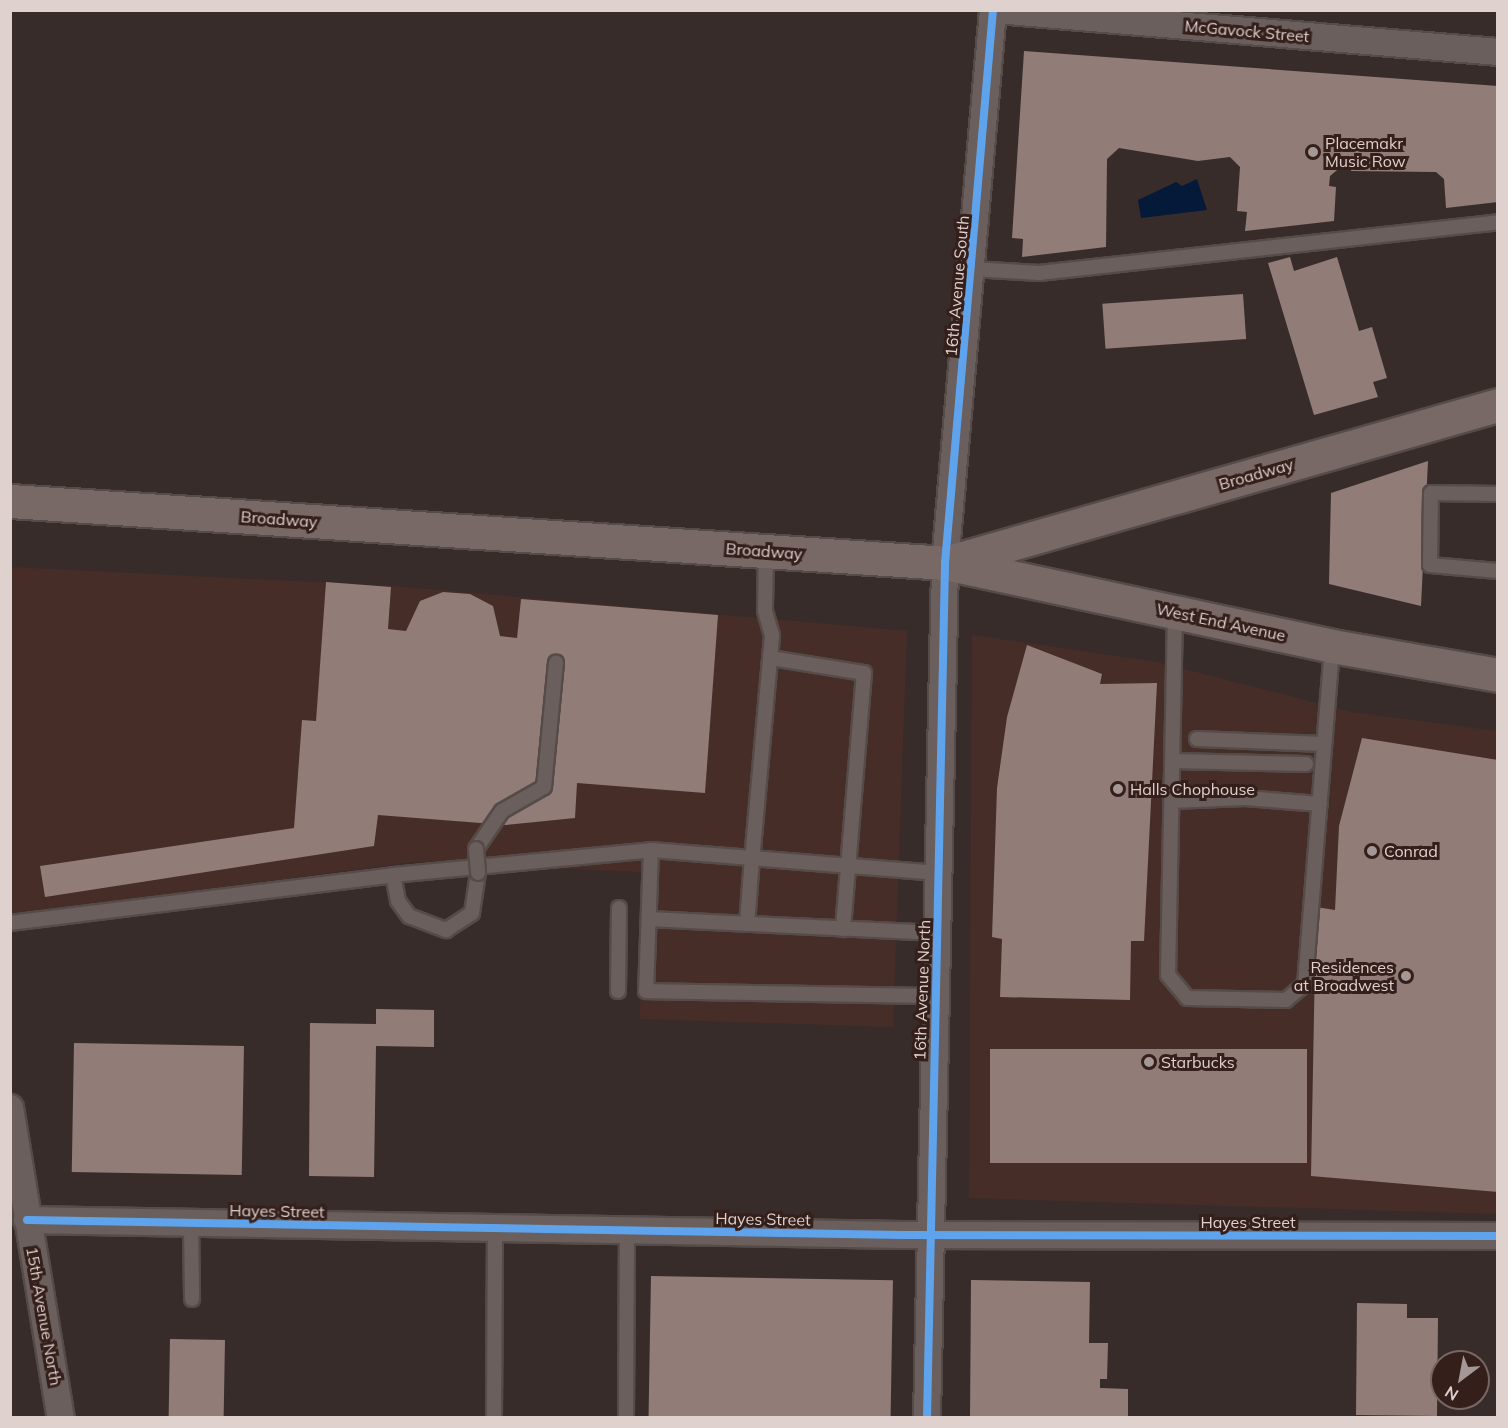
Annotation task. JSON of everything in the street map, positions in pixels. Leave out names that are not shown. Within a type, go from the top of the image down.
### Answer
[{"type":"main road","name":"Broadway","points":[[10,501],[945,563],[1497,405]]},
{"type":"main road","name":"West End Avenue","points":[[945,563],[1332,646],[1497,675]]},
{"type":"street","name":"McGavock Street","points":[[995,10],[1497,52]]},
{"type":"street","name":"16th Avenue South","points":[[945,563],[995,10]]},
{"type":"street","name":"16th Avenue North","points":[[927,1418],[929,1235],[936,933],[940,873],[945,563]]},
{"type":"street","name":"15th Avenue North","points":[[10,1108],[61,1418]]},
{"type":"street","name":"Hayes Street","points":[[27,1220],[929,1235],[1497,1236]]},
{"type":"lane","points":[[972,269],[1039,273],[1497,222]]},
{"type":"lane","points":[[1497,494],[1431,493],[1430,565],[1497,571]]},
{"type":"lane","points":[[747,924],[771,658],[766,551]]},
{"type":"lane","points":[[1175,612],[1168,975],[1187,998],[1286,1000],[1299,995],[1305,984],[1332,646]]},
{"type":"lane","points":[[771,658],[864,673],[843,930]]},
{"type":"lane","points":[[393,875],[398,901],[409,916],[427,928],[446,930],[472,913],[478,873],[476,849],[501,811],[544,787],[556,663]]},
{"type":"lane","points":[[1197,739],[1324,744]]},
{"type":"lane","points":[[1173,761],[1306,764]]},
{"type":"lane","points":[[1172,801],[1245,798],[1320,804]]},
{"type":"lane","points":[[10,923],[393,875],[651,849],[940,873]]},
{"type":"lane","points":[[651,849],[650,920],[645,991],[935,996]]},
{"type":"lane","points":[[618,991],[619,908]]},
{"type":"lane","points":[[650,920],[936,933]]},
{"type":"lane","points":[[191,1223],[192,1299]]},
{"type":"lane","points":[[494,1418],[495,1227]]},
{"type":"lane","points":[[626,1418],[627,1230]]},
{"type":"shaded area","points":[[11,567],[392,586],[907,631],[893,1027],[640,1019],[642,872],[412,862],[11,915]]},
{"type":"shaded area","points":[[972,635],[1157,662],[1351,712],[1497,731],[1497,1214],[969,1198]]},
{"type":"water","points":[[1197,179],[1207,210],[1141,218],[1138,200],[1176,182],[1182,186]]},
{"type":"building","name":"Placemakr Music Row","points":[[1024,51],[1498,86],[1498,202],[1446,208],[1444,179],[1436,172],[1351,171],[1351,165],[1343,165],[1330,176],[1329,186],[1336,187],[1334,221],[1245,231],[1247,212],[1237,211],[1240,167],[1230,157],[1198,161],[1119,148],[1107,159],[1106,247],[1022,257],[1023,239],[1012,238]]},
{"type":"building","points":[[1290,257],[1294,271],[1337,257],[1359,331],[1372,327],[1387,378],[1373,382],[1378,397],[1314,415],[1268,263]]},
{"type":"building","points":[[1243,294],[1246,339],[1105,349],[1102,304]]},
{"type":"building","points":[[1428,461],[1421,606],[1329,584],[1331,493]]},
{"type":"building","points":[[326,582],[391,587],[388,629],[406,631],[420,601],[443,592],[470,594],[493,606],[500,636],[517,638],[521,599],[718,615],[705,793],[577,783],[575,818],[506,825],[378,815],[374,846],[45,897],[40,866],[294,828],[302,720],[316,721]]},
{"type":"building","points":[[1027,645],[1102,674],[1100,684],[1157,683],[1144,941],[1131,941],[1130,1000],[1000,997],[1002,939],[992,937],[997,788],[1007,717]]},
{"type":"building","name":"Residences at Broadwest","points":[[1362,738],[1498,760],[1498,1192],[1311,1176],[1316,907],[1335,910],[1339,826]]},
{"type":"building","points":[[376,1009],[434,1010],[434,1047],[376,1046],[374,1177],[309,1176],[310,1023],[376,1024]]},
{"type":"building","points":[[74,1043],[244,1046],[242,1175],[72,1172]]},
{"type":"building","points":[[990,1049],[1307,1049],[1307,1163],[990,1163]]},
{"type":"building","points":[[651,1276],[893,1280],[891,1418],[649,1418]]},
{"type":"building","points":[[971,1280],[1090,1282],[1089,1343],[1108,1343],[1107,1379],[1100,1379],[1100,1388],[1128,1389],[1128,1418],[970,1418]]},
{"type":"building","points":[[1357,1303],[1407,1304],[1407,1318],[1438,1318],[1438,1350],[1430,1350],[1430,1410],[1437,1410],[1437,1416],[1356,1415]]},
{"type":"building","points":[[170,1339],[225,1340],[224,1418],[169,1418]]},
{"type":"cycle path","points":[[927,1418],[945,563],[993,10]]},
{"type":"cycle path","points":[[27,1220],[902,1235],[1498,1236]]},
{"type":"place","name":"Placemakr Music Row","points":[[1313,152]]},
{"type":"place","name":"Halls Chophouse","points":[[1118,789]]},
{"type":"place","name":"Conrad","points":[[1372,851]]},
{"type":"place","name":"Residences at Broadwest","points":[[1406,976]]},
{"type":"place","name":"Starbucks","points":[[1149,1062]]}]
